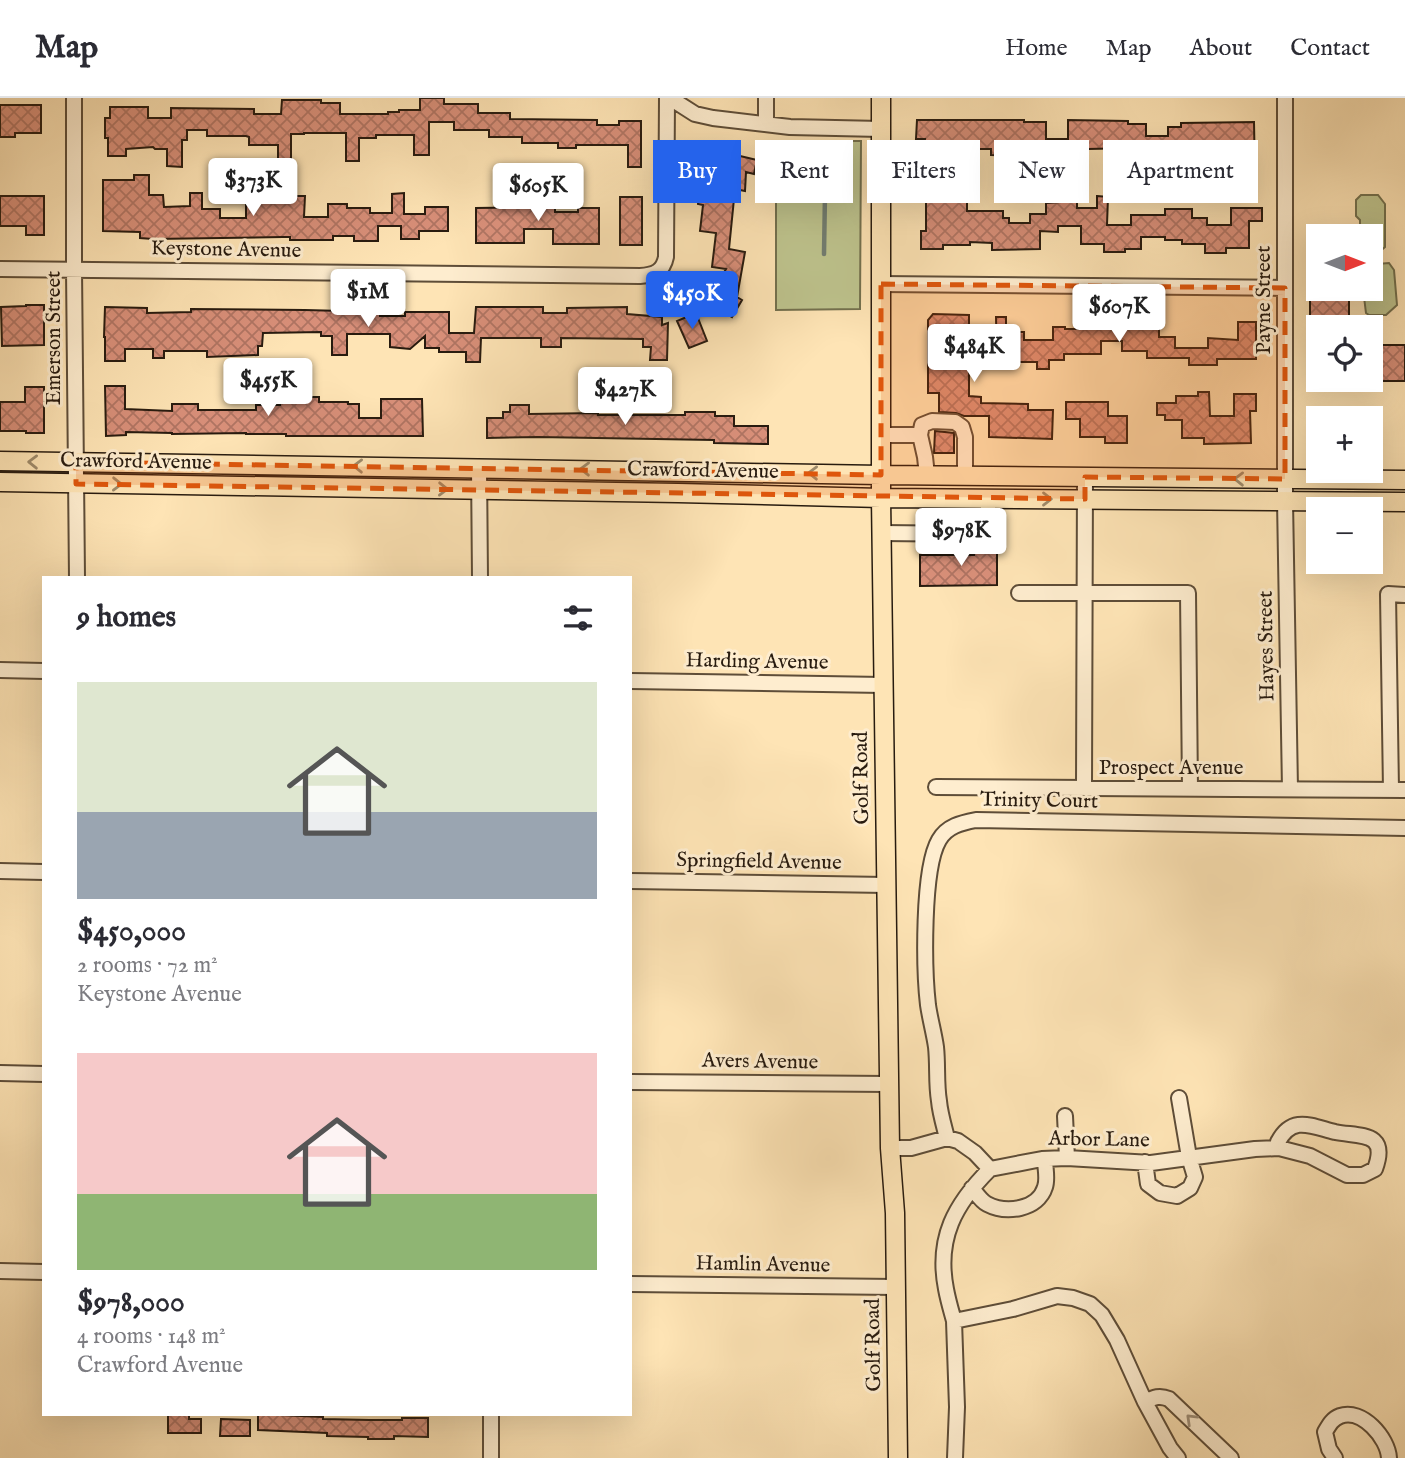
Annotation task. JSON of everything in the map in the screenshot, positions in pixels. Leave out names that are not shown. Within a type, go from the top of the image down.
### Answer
[{"type":"main road","name":"Golf Road","points":[[881,98],[883,685],[898,1458]]},
{"type":"main road","name":"Crawford Avenue","points":[[0,461],[1405,480]]},
{"type":"main road","name":"Crawford Avenue","points":[[0,482],[881,498],[1405,502]]},
{"type":"street","name":"Emerson Street","points":[[74,98],[77,576]]},
{"type":"street","name":"Keystone Avenue","points":[[0,269],[640,276],[654,274],[664,265],[666,249],[668,98]]},
{"type":"street","points":[[668,98],[695,114],[713,118],[790,127],[881,129]]},
{"type":"street","points":[[766,98],[766,124]]},
{"type":"street","name":"Payne Street","points":[[1285,98],[1285,501]]},
{"type":"street","points":[[881,284],[1285,288]]},
{"type":"street","points":[[927,475],[920,435],[922,425],[927,422],[955,422],[962,427],[965,437],[965,475]]},
{"type":"street","points":[[881,435],[920,435]]},
{"type":"street","points":[[479,468],[480,576]]},
{"type":"street","points":[[1084,788],[1085,477]]},
{"type":"street","points":[[882,533],[978,534],[988,511],[988,499]]},
{"type":"street","name":"Hayes Street","points":[[1285,501],[1290,789]]},
{"type":"street","points":[[1019,593],[1188,593],[1190,789]]},
{"type":"street","points":[[1398,790],[1388,594],[1405,595]]},
{"type":"street","points":[[0,670],[42,671]]},
{"type":"street","name":"Harding Avenue","points":[[632,681],[883,685]]},
{"type":"street","name":"Prospect Avenue","points":[[936,787],[1398,790]]},
{"type":"street","name":"Trinity Court","points":[[947,1138],[939,1103],[925,965],[932,860],[940,838],[948,830],[965,822],[976,821],[1405,828]]},
{"type":"street","points":[[0,871],[42,872]]},
{"type":"street","name":"Springfield Avenue","points":[[632,881],[886,885]]},
{"type":"street","points":[[0,1073],[42,1074]]},
{"type":"street","name":"Avers Avenue","points":[[632,1082],[889,1084]]},
{"type":"street","points":[[1145,1162],[1148,1184],[1160,1193],[1177,1196],[1190,1188],[1195,1177],[1179,1098]]},
{"type":"street","points":[[1065,1116],[1067,1158]]},
{"type":"street","name":"Arbor Lane","points":[[990,1170],[1045,1159],[1145,1162],[1279,1148],[1310,1156],[1347,1175],[1363,1175],[1375,1169],[1380,1156],[1376,1144],[1367,1136],[1308,1124],[1287,1129],[1278,1142],[1279,1148]]},
{"type":"street","points":[[890,1148],[911,1148],[947,1138],[958,1140],[975,1153],[990,1170],[972,1188],[955,1213],[947,1233],[943,1260],[945,1288],[954,1321],[957,1406],[955,1458]]},
{"type":"street","points":[[972,1188],[986,1203],[1004,1209],[1026,1207],[1042,1196],[1046,1185],[1045,1159]]},
{"type":"street","points":[[0,1271],[42,1272]]},
{"type":"street","name":"Hamlin Avenue","points":[[632,1284],[896,1287]]},
{"type":"street","points":[[954,1321],[1013,1309],[1056,1296],[1090,1304],[1102,1315],[1117,1340],[1145,1402],[1178,1458]]},
{"type":"street","points":[[1145,1402],[1154,1397],[1169,1399],[1231,1458]]},
{"type":"street","points":[[1335,1458],[1329,1449],[1325,1432],[1331,1422],[1341,1415],[1356,1416],[1370,1424],[1382,1437],[1389,1458]]},
{"type":"street","points":[[491,1416],[491,1458]]},
{"type":"highlighted area","points":[[881,284],[1285,288],[1285,479],[1085,477],[1085,499],[76,484],[76,462],[881,475]]},
{"type":"green space","points":[[853,141],[861,141],[860,309],[776,310],[776,203],[853,203]]},
{"type":"green space","points":[[1361,195],[1378,195],[1385,204],[1383,249],[1383,224],[1360,224],[1356,216],[1356,200]]},
{"type":"green space","points":[[1389,263],[1394,270],[1397,305],[1386,315],[1369,315],[1366,313],[1364,301],[1383,301],[1383,264]]},
{"type":"building","points":[[420,98],[444,98],[444,104],[478,104],[478,113],[510,113],[510,119],[597,120],[597,125],[641,121],[641,167],[628,167],[628,145],[576,145],[576,148],[558,148],[558,143],[522,143],[522,137],[489,137],[489,130],[454,130],[454,122],[429,122],[429,155],[414,155],[414,135],[359,138],[359,161],[346,161],[346,133],[291,134],[291,167],[278,166],[278,145],[249,145],[249,137],[246,136],[207,136],[207,130],[187,130],[187,140],[182,140],[182,167],[167,166],[167,149],[126,149],[126,156],[108,156],[108,138],[105,138],[105,118],[110,118],[110,107],[148,107],[148,118],[171,118],[171,108],[254,109],[254,114],[281,114],[282,100],[321,100],[321,103],[340,103],[340,114],[388,114],[399,110],[420,110]]},
{"type":"building","points":[[0,105],[41,105],[41,133],[15,133],[15,137],[0,137]]},
{"type":"building","points":[[917,120],[1046,122],[1046,139],[1068,139],[1068,120],[1146,124],[1146,136],[1168,136],[1168,127],[1181,127],[1181,123],[1254,122],[1254,140],[1103,140],[1103,149],[1089,149],[1089,140],[994,140],[994,155],[991,155],[991,149],[980,149],[980,140],[916,139]]},
{"type":"building","points":[[741,156],[755,160],[754,174],[746,172],[745,191],[741,190]]},
{"type":"building","points":[[134,175],[149,175],[149,195],[163,195],[164,207],[190,206],[190,193],[202,193],[202,209],[220,209],[220,218],[246,218],[246,201],[280,201],[280,196],[305,196],[304,217],[328,217],[328,204],[347,204],[347,208],[370,208],[370,213],[392,213],[392,194],[404,193],[404,214],[425,214],[425,207],[448,207],[448,231],[419,231],[419,239],[401,239],[401,226],[378,226],[378,241],[354,241],[354,236],[333,236],[333,240],[290,240],[290,237],[153,239],[140,238],[140,232],[103,231],[103,180],[134,180]]},
{"type":"building","points":[[541,192],[555,192],[555,212],[599,208],[599,244],[553,244],[553,229],[524,229],[524,243],[476,243],[476,208],[541,207]]},
{"type":"building","points":[[0,196],[44,196],[44,235],[26,235],[26,226],[0,226]]},
{"type":"building","points":[[1097,196],[1103,197],[1103,203],[1108,203],[1107,225],[1131,225],[1131,215],[1165,215],[1165,209],[1192,209],[1192,218],[1207,218],[1207,225],[1231,225],[1231,208],[1262,208],[1262,221],[1249,221],[1249,248],[1226,248],[1226,253],[1205,253],[1205,244],[1182,244],[1182,240],[1165,240],[1165,237],[1141,237],[1141,249],[1104,252],[1104,244],[1081,244],[1081,226],[1058,226],[1058,232],[1040,231],[1040,249],[992,250],[992,243],[970,242],[970,245],[943,245],[943,249],[921,249],[921,231],[926,231],[926,203],[967,203],[967,211],[1003,211],[1003,218],[1009,218],[1009,223],[1030,223],[1030,214],[1046,214],[1046,203],[1077,203],[1077,208],[1097,208]]},
{"type":"building","points":[[620,197],[642,197],[642,245],[620,245]]},
{"type":"building","points":[[734,203],[729,249],[745,252],[737,297],[742,300],[732,317],[719,309],[716,315],[703,307],[726,269],[712,267],[716,233],[700,231],[703,205],[698,204]]},
{"type":"building","points":[[1310,301],[1349,301],[1349,315],[1310,315]]},
{"type":"building","points":[[44,305],[44,345],[2,346],[1,307]]},
{"type":"building","points":[[105,307],[147,308],[147,313],[191,312],[191,309],[305,310],[380,312],[380,316],[405,316],[405,312],[449,312],[449,333],[474,333],[476,307],[543,307],[543,313],[567,313],[567,308],[627,307],[627,314],[662,317],[662,325],[668,323],[667,360],[650,360],[651,347],[643,347],[643,339],[561,338],[561,347],[541,347],[541,338],[481,338],[480,362],[466,362],[466,352],[439,352],[439,348],[425,348],[425,336],[410,349],[390,347],[390,334],[347,334],[347,355],[332,355],[332,336],[321,336],[321,332],[263,333],[258,355],[207,357],[207,351],[164,351],[164,358],[153,358],[153,349],[125,349],[125,361],[105,361]]},
{"type":"building","points":[[696,313],[707,341],[689,348],[677,321]]},
{"type":"building","points":[[933,314],[969,315],[969,396],[981,397],[981,403],[1028,404],[1028,410],[1053,410],[1052,439],[989,437],[989,416],[939,412],[939,393],[928,393],[928,320]]},
{"type":"building","points":[[996,317],[1006,317],[1006,332],[1024,332],[1024,340],[1053,340],[1053,327],[1086,329],[1090,327],[1090,320],[1101,320],[1101,324],[1159,324],[1159,337],[1175,337],[1175,348],[1208,348],[1208,338],[1238,340],[1238,322],[1256,322],[1256,359],[1217,359],[1217,365],[1189,365],[1189,358],[1147,358],[1147,351],[1122,351],[1122,341],[1101,341],[1101,354],[1064,354],[1064,360],[1049,360],[1049,369],[1037,369],[1037,362],[997,362]]},
{"type":"building","points":[[1383,345],[1405,345],[1405,381],[1383,381]]},
{"type":"building","points":[[280,381],[293,381],[292,397],[319,397],[319,402],[359,404],[359,418],[381,418],[381,399],[422,399],[423,436],[126,432],[126,435],[106,436],[105,386],[125,386],[125,409],[172,411],[172,404],[198,404],[198,410],[256,410],[256,405],[280,405]]},
{"type":"building","points":[[25,387],[44,387],[44,433],[0,431],[0,402],[25,402]]},
{"type":"building","points":[[1198,392],[1209,392],[1210,416],[1234,416],[1234,394],[1256,394],[1256,411],[1250,411],[1251,443],[1204,444],[1204,438],[1182,438],[1182,420],[1165,420],[1165,415],[1157,415],[1157,403],[1176,403],[1176,396],[1198,396]]},
{"type":"building","points":[[1066,402],[1108,402],[1108,416],[1127,416],[1127,443],[1105,443],[1105,437],[1080,437],[1080,419],[1066,419]]},
{"type":"building","points":[[510,405],[529,405],[529,414],[685,415],[685,412],[715,412],[715,416],[734,416],[734,426],[768,426],[768,444],[714,443],[714,440],[487,438],[487,418],[503,418],[503,412],[510,412]]},
{"type":"building","points":[[935,431],[954,433],[954,453],[934,453]]},
{"type":"building","points":[[974,545],[997,545],[997,585],[920,586],[920,555],[974,555]]},
{"type":"building","points":[[168,1416],[201,1419],[201,1433],[168,1433]]},
{"type":"building","points":[[258,1416],[402,1420],[428,1418],[428,1437],[394,1436],[394,1439],[368,1439],[327,1436],[327,1433],[258,1430]]},
{"type":"building","points":[[221,1419],[250,1420],[250,1436],[220,1436]]},
{"type":"waterway","points":[[824,254],[825,203]]}]
